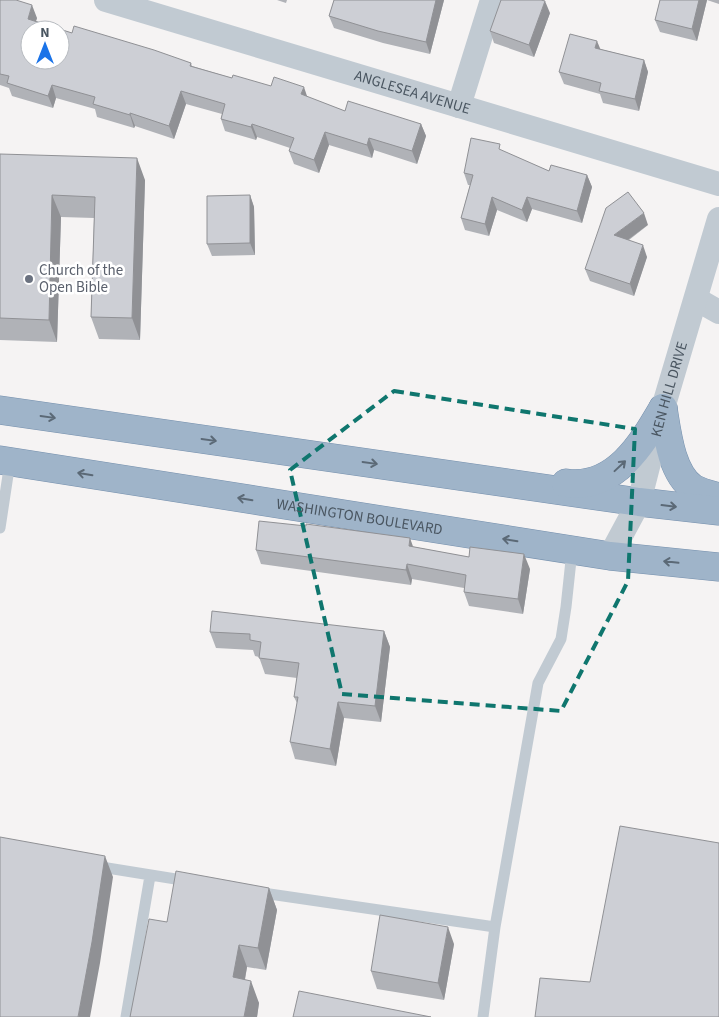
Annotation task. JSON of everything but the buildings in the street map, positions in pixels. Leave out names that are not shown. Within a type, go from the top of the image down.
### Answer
[{"type":"highway","points":[[490,481],[529,478],[572,484],[594,482],[612,474],[632,455],[648,434],[663,408]]},
{"type":"highway","points":[[663,408],[670,450],[681,474],[693,488],[719,497]]},
{"type":"highway","points":[[0,410],[639,502],[719,511]]},
{"type":"highway","name":"WASHINGTON BOULEVARD","points":[[5,461],[610,556],[719,567]]},
{"type":"street","name":"ANGLESEA AVENUE","points":[[106,0],[719,184]]},
{"type":"street","points":[[459,106],[492,0]]},
{"type":"street","name":"KEN HILL DRIVE","points":[[610,556],[639,502],[663,408],[719,219]]},
{"type":"street","points":[[696,300],[719,312]]},
{"type":"lane","points":[[0,528],[5,461]]},
{"type":"lane","points":[[483,1017],[495,928],[538,683],[561,639],[572,550]]},
{"type":"lane","points":[[85,864],[200,883]]},
{"type":"lane","points":[[126,1017],[150,876]]},
{"type":"lane","points":[[249,890],[495,928]]},
{"type":"highlighted area","points":[[394,391],[635,429],[628,581],[561,711],[342,694],[290,470]]},
{"type":"place","name":"Church of the Open Bible","points":[[29,279]]}]
